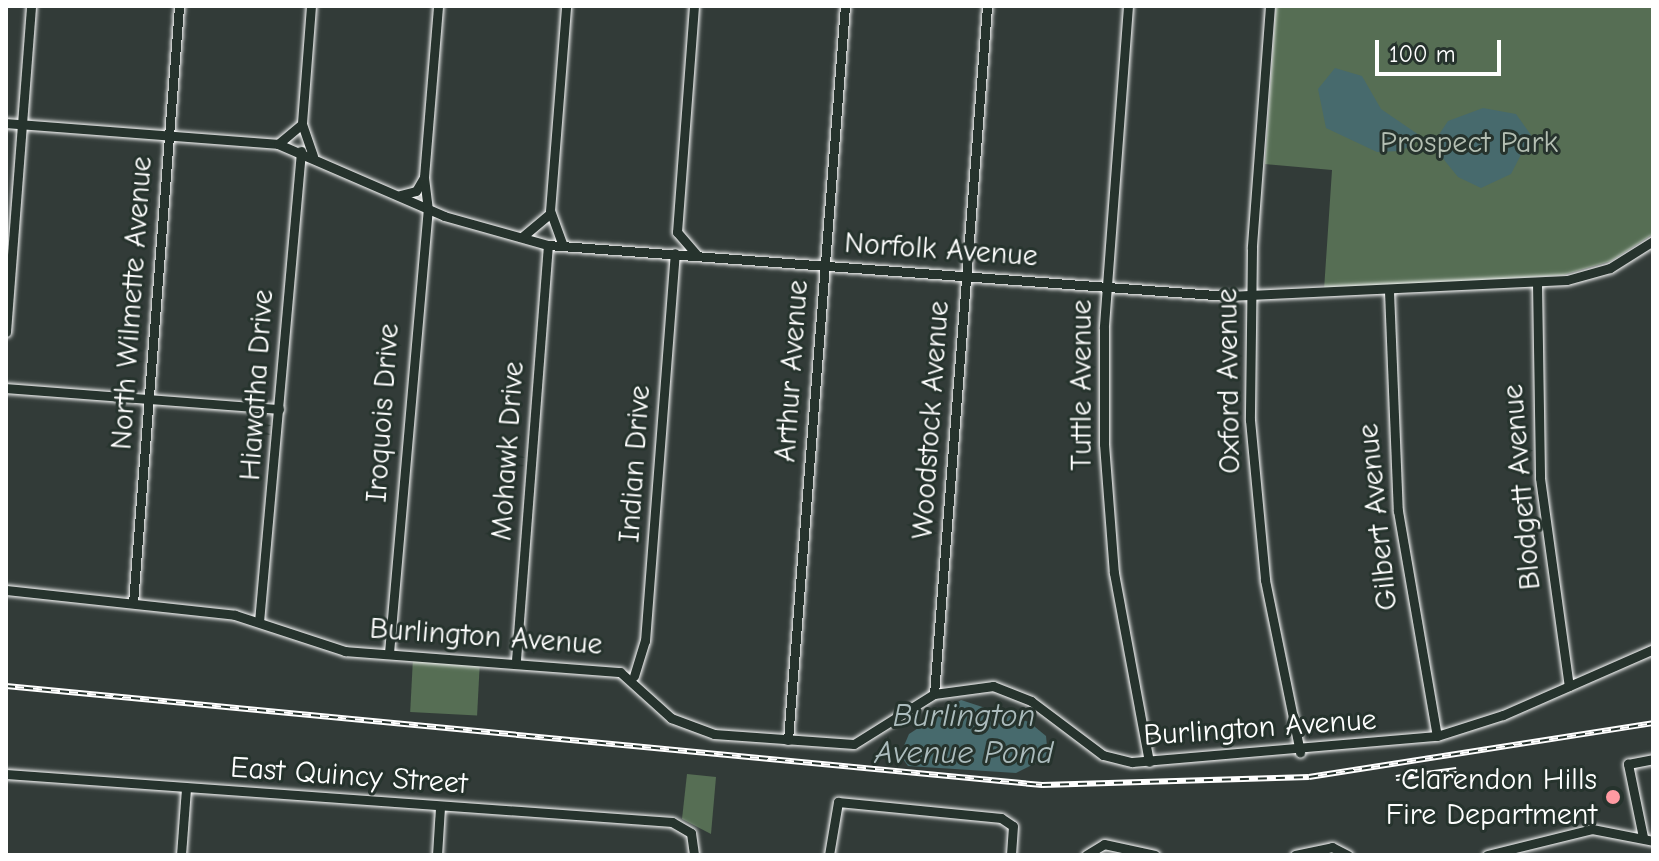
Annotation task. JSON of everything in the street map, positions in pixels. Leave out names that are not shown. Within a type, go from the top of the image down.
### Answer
[{"type":"street","points":[[6,332],[31,6]]},
{"type":"street","name":"North Wilmette Avenue","points":[[133,603],[179,6]]},
{"type":"street","points":[[311,6],[302,124],[314,156]]},
{"type":"street","name":"Iroquois Drive","points":[[389,653],[428,210],[424,177],[438,6]]},
{"type":"street","points":[[563,246],[550,211],[566,6]]},
{"type":"street","points":[[659,253],[677,232],[694,6]]},
{"type":"street","name":"Arthur Avenue","points":[[788,740],[845,6]]},
{"type":"street","name":"Woodstock Avenue","points":[[934,694],[987,6]]},
{"type":"street","name":"Tuttle Avenue","points":[[1128,6],[1107,287],[1109,525],[1149,762]]},
{"type":"street","name":"Oxford Avenue","points":[[1270,6],[1250,297],[1258,524],[1300,752]]},
{"type":"street","name":"Norfolk Avenue","points":[[6,123],[278,144],[314,156],[428,210],[548,245],[1107,287],[1250,297],[1537,283],[1597,273],[1653,241]]},
{"type":"street","points":[[278,144],[302,124]]},
{"type":"street","name":"Hiawatha Drive","points":[[259,622],[301,151]]},
{"type":"street","points":[[392,194],[416,191],[424,177]]},
{"type":"street","points":[[518,238],[534,233],[550,211]]},
{"type":"street","points":[[677,232],[698,255]]},
{"type":"street","name":"Mohawk Drive","points":[[516,660],[548,245]]},
{"type":"street","name":"Indian Drive","points":[[634,676],[645,641],[675,253]]},
{"type":"street","name":"Blodgett Avenue","points":[[1537,283],[1540,478],[1569,686]]},
{"type":"street","name":"Gilbert Avenue","points":[[1389,291],[1398,511],[1437,736]]},
{"type":"street","points":[[6,388],[279,409]]},
{"type":"street","name":"Burlington Avenue","points":[[6,590],[202,610],[259,622],[315,645],[389,653],[516,660],[634,676],[682,724],[788,740],[864,741],[934,694],[973,685],[1006,689],[1103,755],[1149,762],[1300,752],[1437,736],[1569,686],[1653,649]]},
{"type":"street","points":[[1487,855],[1592,829],[1648,839],[1628,764],[1653,759]]},
{"type":"street","name":"East Quincy Street","points":[[6,774],[688,829],[694,855]]},
{"type":"street","points":[[181,855],[186,788]]},
{"type":"street","points":[[829,855],[838,802],[1001,818],[1013,826],[1011,855]]},
{"type":"street","points":[[437,855],[440,807]]},
{"type":"street","points":[[1086,855],[1104,844],[1155,855]]},
{"type":"street","points":[[1295,855],[1332,847],[1348,855]]},
{"type":"green space","name":"Prospect Park","points":[[1276,6],[1653,6],[1653,234],[1611,261],[1563,275],[1324,290],[1332,170],[1265,164]]},
{"type":"green space","points":[[413,658],[480,662],[477,715],[410,712]]},
{"type":"green space","points":[[687,774],[716,777],[711,834],[682,819]]},
{"type":"water","points":[[1335,68],[1362,76],[1381,109],[1419,135],[1417,141],[1401,151],[1377,152],[1326,128],[1318,89]]},
{"type":"water","points":[[1483,108],[1516,114],[1531,135],[1511,174],[1481,188],[1458,177],[1432,145],[1448,121]]},
{"type":"water","name":"Burlington Avenue Pond","points":[[961,700],[1029,722],[1046,736],[1048,757],[1016,773],[908,766],[900,755],[909,734]]},
{"type":"railway","points":[[6,686],[1042,785],[1309,777],[1653,723]]},
{"type":"railway","points":[[1396,778],[1456,770]]},
{"type":"place","name":"Clarendon Hills Fire Department","points":[[1613,797]]}]
